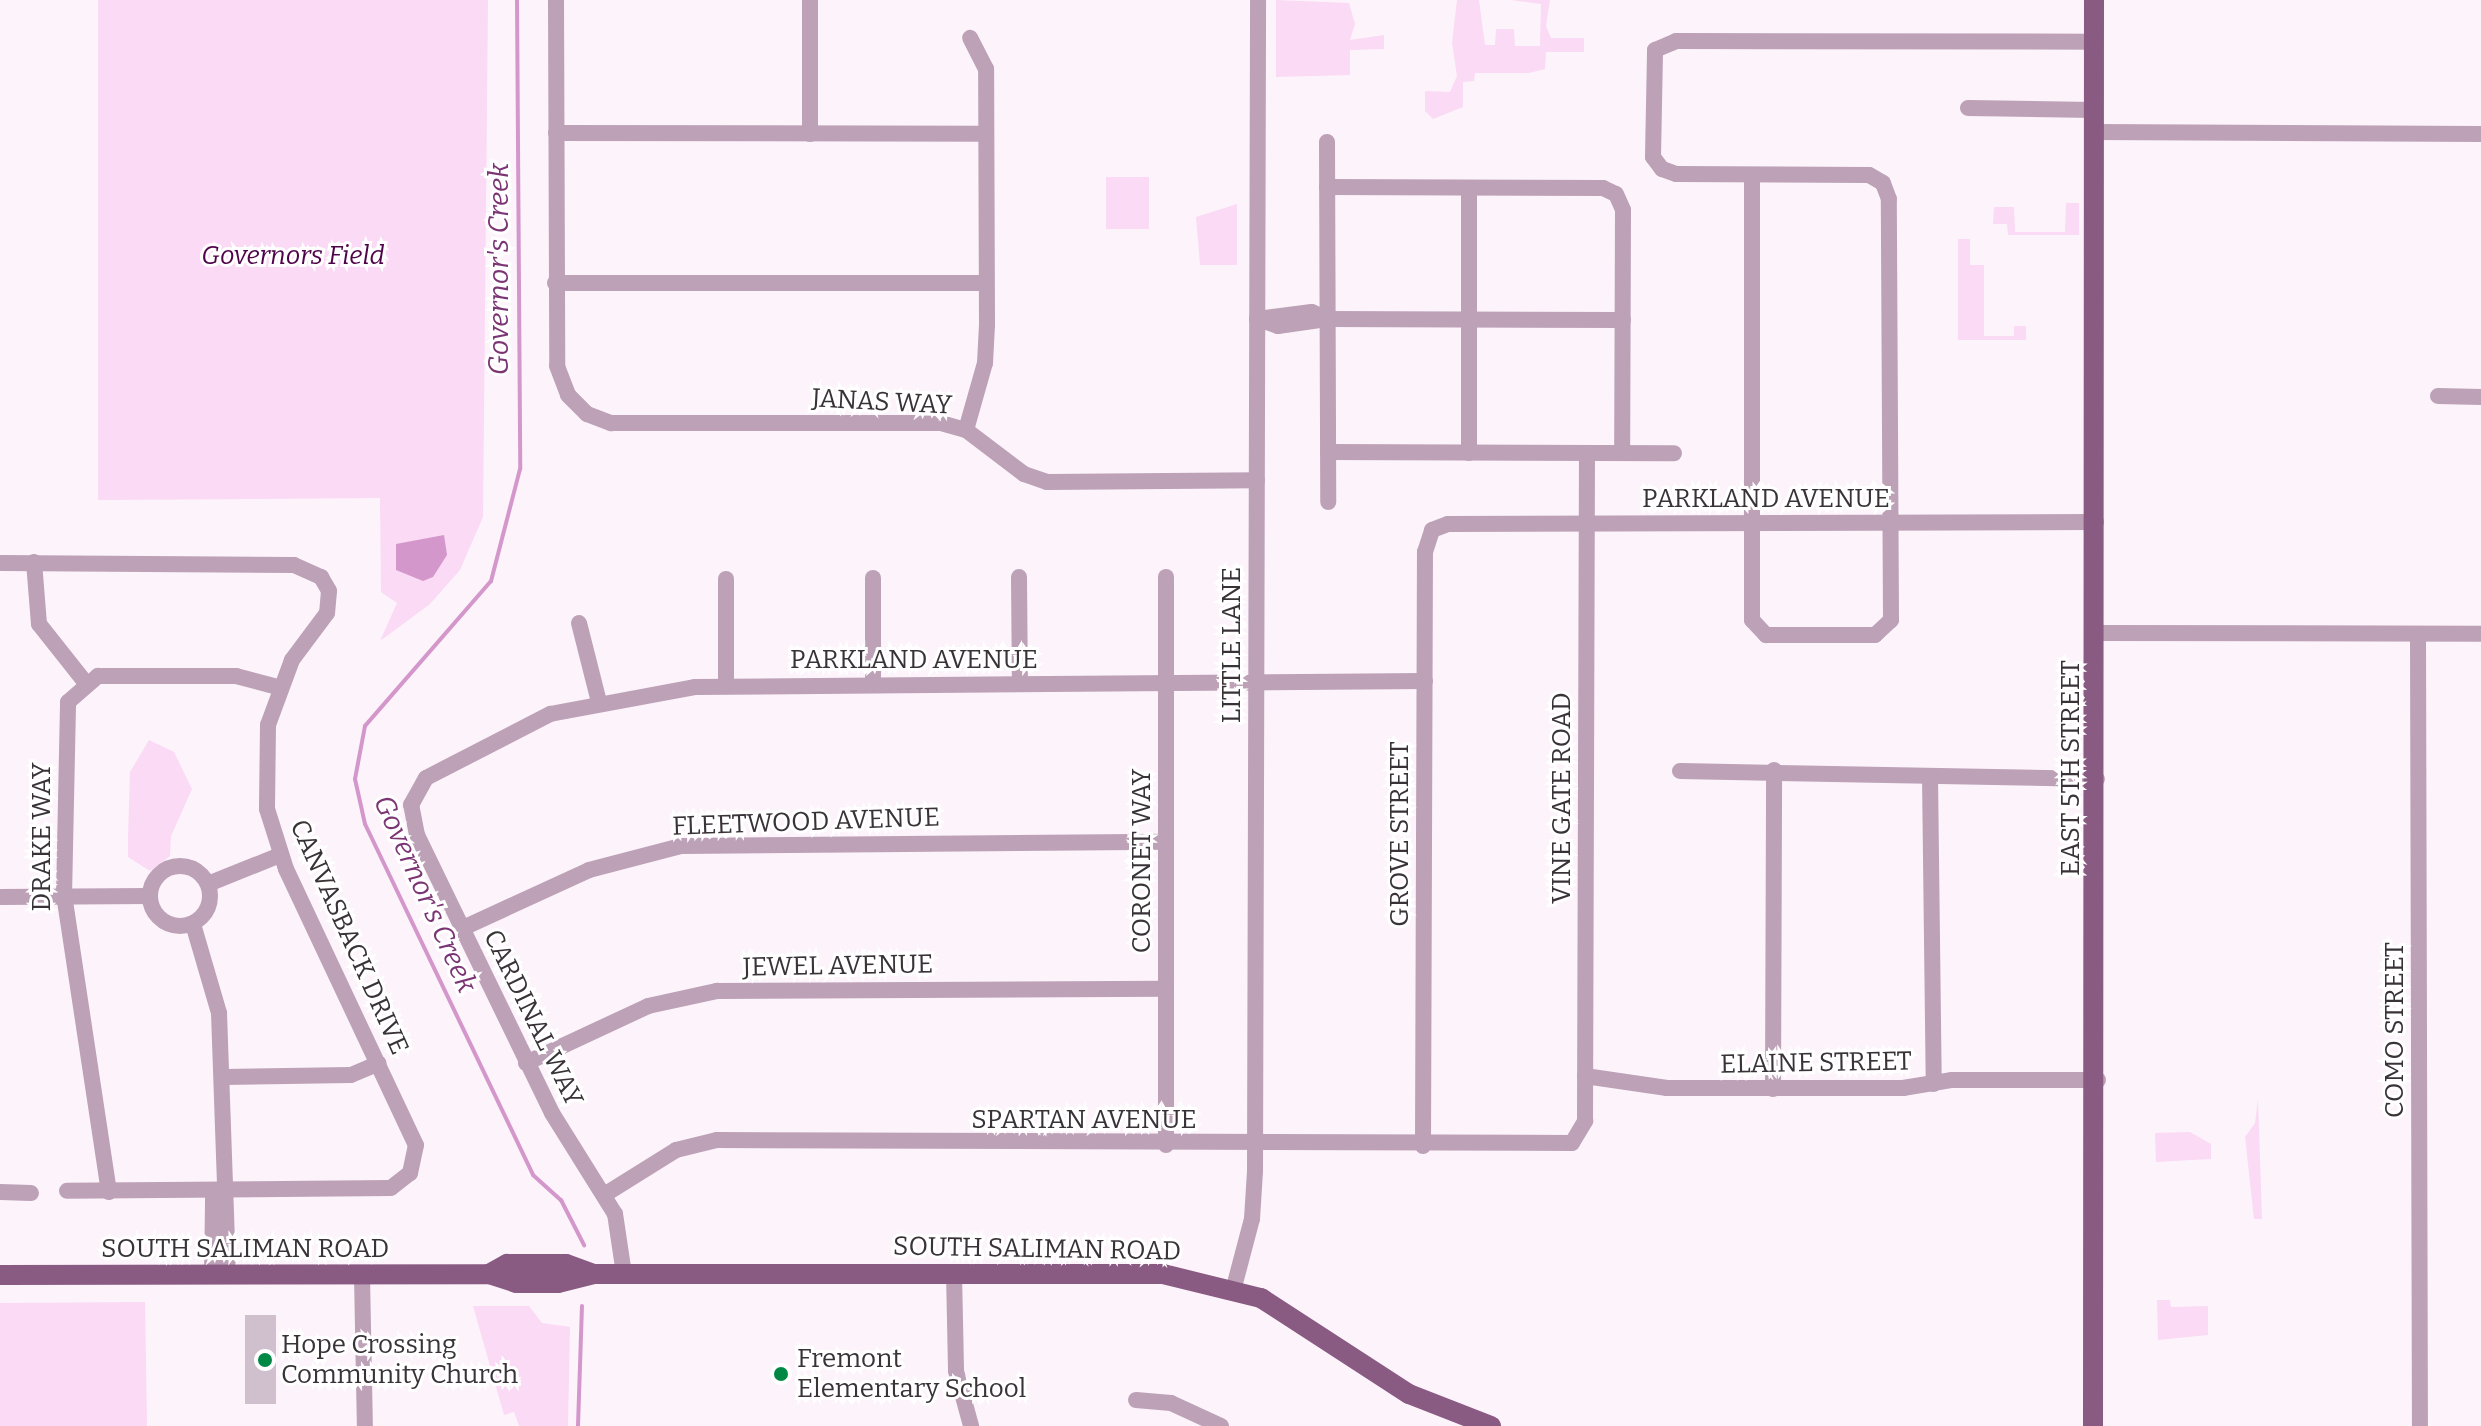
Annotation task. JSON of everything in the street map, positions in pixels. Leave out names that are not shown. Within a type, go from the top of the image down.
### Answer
[{"type":"main road","name":"EAST 5TH STREET","points":[[2093,1426],[2098,1080],[2094,0]]},
{"type":"main road","name":"SOUTH SALIMAN ROAD","points":[[0,1275],[489,1274],[516,1283],[558,1283],[593,1274],[1142,1273],[1234,1287],[1287,1312],[1409,1394],[1456,1421],[1491,1426]]},
{"type":"street","points":[[556,0],[555,283],[985,283]]},
{"type":"street","points":[[810,0],[810,134]]},
{"type":"street","name":"LITTLE LANE","points":[[1234,1287],[1252,1219],[1255,1145],[1258,0]]},
{"type":"street","points":[[966,430],[985,363],[986,69],[970,38]]},
{"type":"street","points":[[1752,175],[1752,523],[1757,630],[1766,635],[1885,630],[1891,620],[1889,199],[1883,183],[1869,175],[1752,175],[1662,169],[1653,157],[1655,50],[1676,41],[2094,42]]},
{"type":"street","points":[[1968,108],[2094,110]]},
{"type":"street","points":[[2094,132],[2481,134]]},
{"type":"street","points":[[556,133],[985,134]]},
{"type":"street","points":[[1327,142],[1328,502]]},
{"type":"street","points":[[1327,187],[1607,188],[1618,197],[1623,320],[1622,453]]},
{"type":"street","points":[[1469,188],[1469,453]]},
{"type":"street","name":"JANAS WAY","points":[[555,283],[557,366],[568,395],[587,414],[611,423],[941,423],[966,430],[1012,466],[1047,482],[1257,480]]},
{"type":"street","points":[[1257,319],[1278,326],[1327,319],[1623,320]]},
{"type":"street","points":[[2438,396],[2481,397]]},
{"type":"street","points":[[1328,452],[1674,453]]},
{"type":"street","name":"VINE GATE ROAD","points":[[1577,1139],[1585,1126],[1587,453]]},
{"type":"street","name":"PARKLAND AVENUE","points":[[1437,526],[2096,522]]},
{"type":"street","name":"GROVE STREET","points":[[1423,1146],[1425,552],[1437,526]]},
{"type":"street","points":[[0,563],[34,562],[39,624],[85,682],[98,676],[236,676],[278,687]]},
{"type":"street","name":"CANVASBACK DRIVE","points":[[34,562],[294,565],[314,571],[326,586],[327,613],[278,687],[264,762],[280,855],[414,1136],[410,1173],[398,1186],[375,1190],[222,1189]]},
{"type":"street","points":[[1019,577],[1020,684]]},
{"type":"street","name":"CORONET WAY","points":[[1166,577],[1166,1145]]},
{"type":"street","points":[[873,578],[873,684]]},
{"type":"street","points":[[726,579],[726,685]]},
{"type":"street","points":[[579,623],[599,702]]},
{"type":"street","points":[[2096,633],[2481,634]]},
{"type":"street","name":"COMO STREET","points":[[2418,634],[2420,1426]]},
{"type":"street","name":"PARKLAND AVENUE","points":[[422,781],[515,729],[599,702],[726,685],[1425,681]]},
{"type":"street","name":"DRAKE WAY","points":[[85,682],[68,702],[64,896],[109,1192]]},
{"type":"street","points":[[1680,771],[1774,770],[2097,779]]},
{"type":"street","points":[[1773,1089],[1774,770]]},
{"type":"street","points":[[1930,776],[1934,1084]]},
{"type":"street","name":"CARDINAL WAY","points":[[422,781],[411,815],[526,1063],[604,1195],[622,1234],[624,1274]]},
{"type":"street","name":"FLEETWOOD AVENUE","points":[[463,928],[589,870],[681,846],[1166,842]]},
{"type":"street","points":[[208,884],[280,855]]},
{"type":"street","points":[[174,866],[194,869],[208,884],[206,911],[193,924],[164,922],[150,896],[156,877],[174,866]]},
{"type":"street","points":[[0,897],[150,896]]},
{"type":"street","points":[[193,924],[219,1013],[222,1189],[230,1201],[229,1227],[220,1275]]},
{"type":"street","name":"JEWEL AVENUE","points":[[526,1063],[648,1006],[717,991],[1165,989]]},
{"type":"street","points":[[222,1077],[351,1075],[379,1063]]},
{"type":"street","name":"ELAINE STREET","points":[[1585,1076],[1667,1088],[1773,1089],[2098,1080]]},
{"type":"street","name":"SPARTAN AVENUE","points":[[604,1195],[676,1150],[717,1140],[1560,1147],[1577,1139]]},
{"type":"street","points":[[67,1191],[222,1189]]},
{"type":"street","points":[[220,1275],[212,1227],[213,1200],[222,1189]]},
{"type":"street","points":[[0,1192],[31,1193]]},
{"type":"street","points":[[212,1227],[229,1227]]},
{"type":"street","points":[[954,1273],[956,1371],[971,1426]]},
{"type":"street","points":[[362,1276],[365,1426]]},
{"type":"street","points":[[1136,1400],[1171,1403],[1221,1426]]},
{"type":"green space","name":"Governors Field","points":[[98,0],[488,0],[483,517],[460,570],[430,604],[380,641],[397,603],[381,592],[380,498],[98,500]]},
{"type":"green space","points":[[1276,0],[1349,3],[1355,24],[1350,40],[1384,35],[1384,49],[1350,50],[1350,75],[1276,77]]},
{"type":"green space","points":[[1457,0],[1479,0],[1485,45],[1495,45],[1496,29],[1514,29],[1515,46],[1540,46],[1541,4],[1511,0],[1550,0],[1546,26],[1551,38],[1584,38],[1584,52],[1546,52],[1545,69],[1529,73],[1475,73],[1474,81],[1463,82],[1463,107],[1433,119],[1425,111],[1425,91],[1450,92],[1457,76],[1452,43]]},
{"type":"green space","points":[[1106,177],[1149,177],[1149,229],[1106,229]]},
{"type":"green space","points":[[2066,203],[2079,203],[2079,235],[2008,235],[2007,224],[1993,224],[1994,207],[2014,207],[2015,232],[2065,232]]},
{"type":"green space","points":[[1237,204],[1237,265],[1200,265],[1196,217]]},
{"type":"green space","points":[[1958,239],[1970,239],[1970,265],[1984,265],[1984,336],[2014,336],[2014,326],[2026,326],[2026,340],[1958,340]]},
{"type":"green space","points":[[149,740],[174,752],[192,789],[171,836],[170,856],[150,871],[128,857],[130,772]]},
{"type":"green space","points":[[2258,1099],[2262,1219],[2254,1219],[2245,1137],[2255,1123]]},
{"type":"green space","points":[[2190,1132],[2211,1144],[2211,1159],[2156,1162],[2155,1133]]},
{"type":"green space","points":[[2157,1300],[2170,1300],[2171,1307],[2208,1306],[2208,1335],[2158,1340]]},
{"type":"green space","points":[[145,1302],[147,1426],[0,1426],[0,1303]]},
{"type":"green space","points":[[473,1306],[529,1306],[542,1323],[570,1327],[568,1426],[519,1426],[514,1412],[504,1415]]},
{"type":"shaded area","points":[[444,535],[447,555],[433,577],[423,581],[396,570],[396,544]]},
{"type":"building","name":"Hope Crossing Community Church","points":[[245,1315],[276,1315],[276,1404],[245,1404]]},
{"type":"waterway","name":"Governor's Creek","points":[[517,0],[520,469],[491,581],[365,726],[355,779],[365,824],[533,1175],[561,1200],[584,1245]]},
{"type":"waterway","name":"Governor's Creek","points":[[578,1426],[582,1306]]},
{"type":"place","name":"Hope Crossing Community Church","points":[[265,1360]]},
{"type":"place","name":"Fremont Elementary School","points":[[781,1374]]}]
